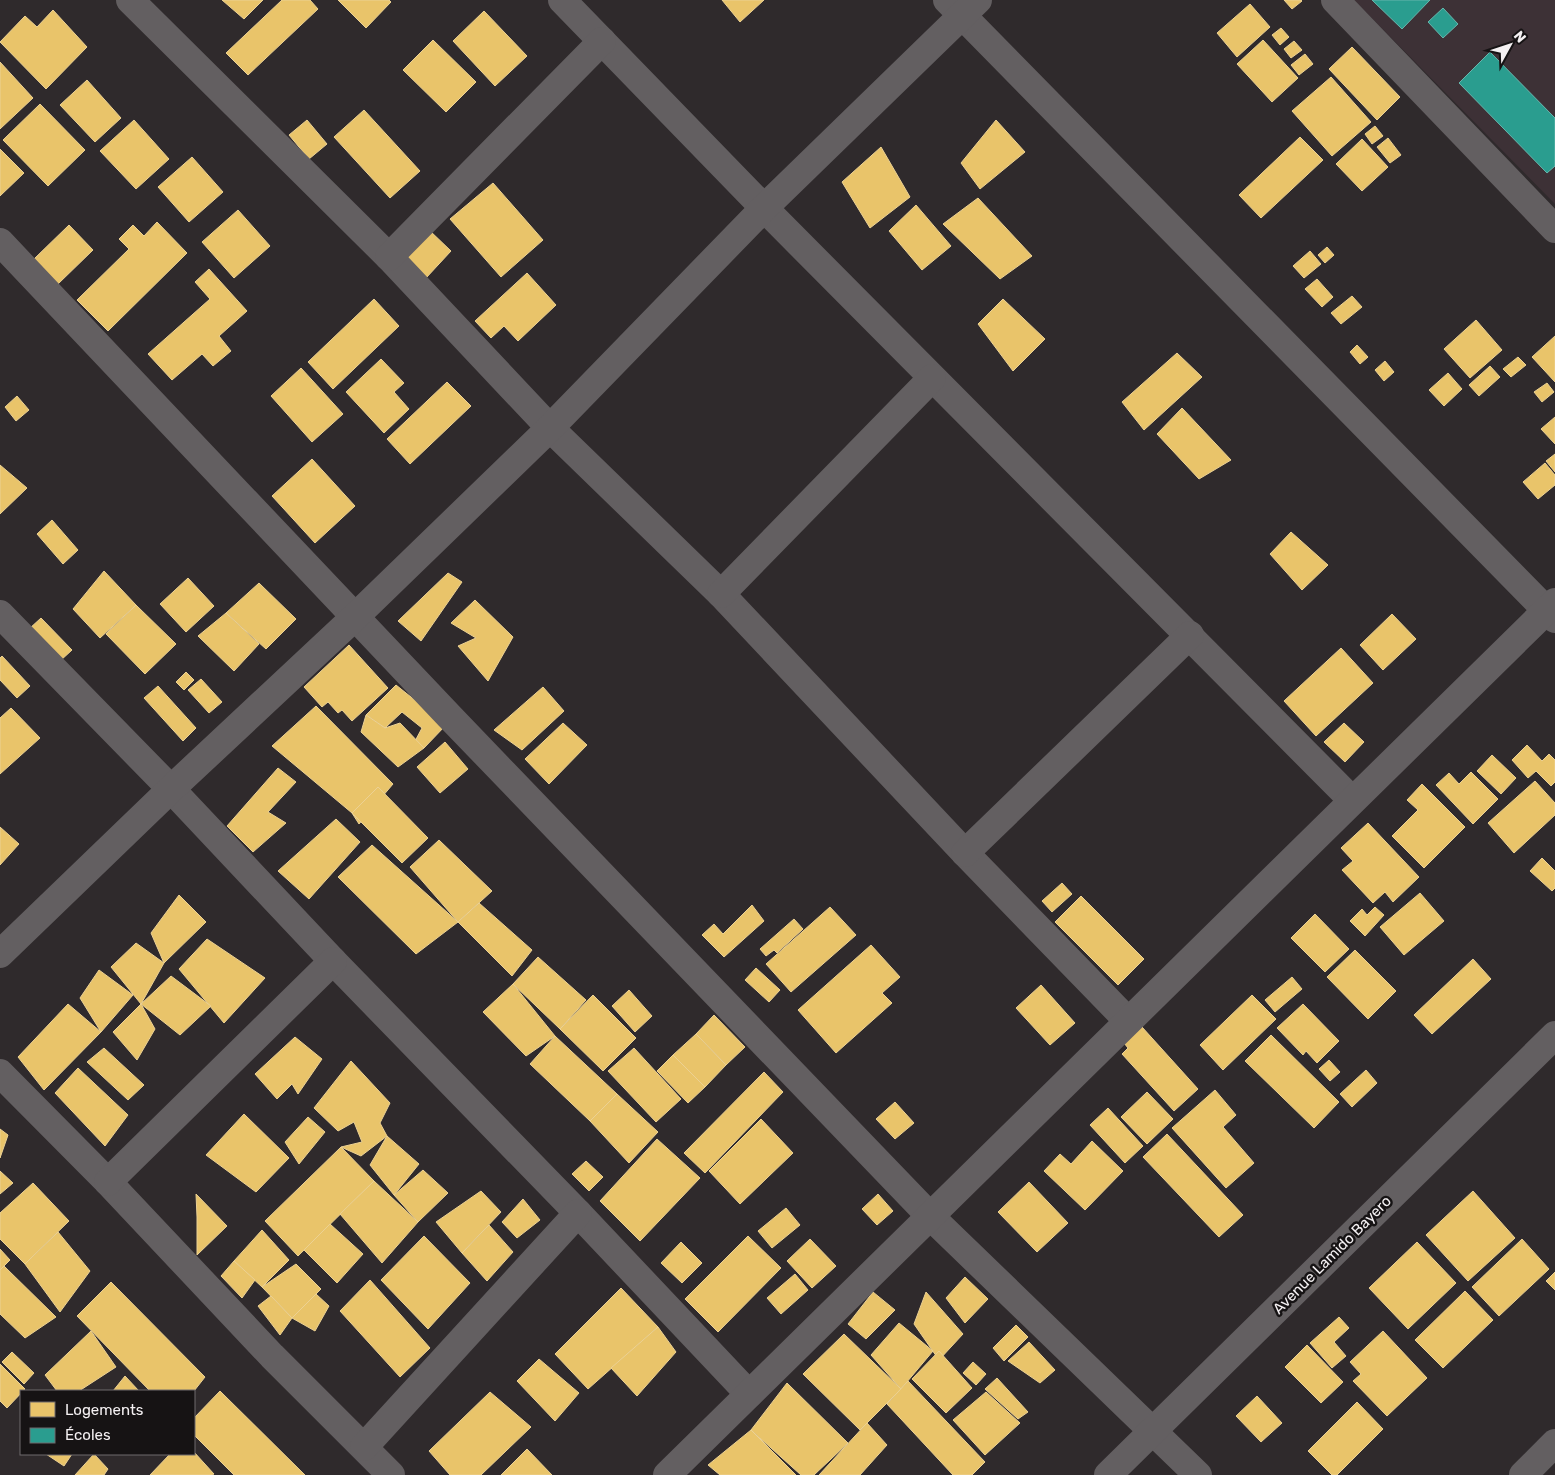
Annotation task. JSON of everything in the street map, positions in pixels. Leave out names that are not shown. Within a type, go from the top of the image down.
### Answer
[{"type":"street","points":[[130,0],[389,257],[550,428],[720,594],[965,853],[1128,1021]]},
{"type":"street","points":[[562,0],[764,208],[1352,800]]},
{"type":"street","points":[[1334,0],[1555,229]]},
{"type":"street","points":[[0,954],[171,789],[356,616],[550,428],[962,5],[1552,611],[1352,800],[667,1475]]},
{"type":"street","points":[[389,257],[602,41]]},
{"type":"street","points":[[0,242],[449,716],[930,1216],[1154,1430],[1198,1475]]},
{"type":"street","points":[[720,594],[932,378]]},
{"type":"street","points":[[4,627],[171,789],[333,961],[578,1213],[749,1394]]},
{"type":"street","points":[[965,853],[1190,635]]},
{"type":"street","points":[[108,1182],[333,961]]},
{"type":"street","name":"Avenue Lamido Bayero","points":[[1108,1475],[1555,1035]]},
{"type":"street","points":[[0,1073],[108,1182],[272,1356],[391,1475]]},
{"type":"street","points":[[364,1448],[578,1213]]},
{"type":"street","points":[[1523,1475],[1555,1443]]},
{"type":"shaded area","points":[[1354,0],[1555,0],[1555,204]]},
{"type":"building: Logements","points":[[222,0],[263,0],[244,19]]},
{"type":"building: Logements","points":[[282,0],[310,0],[318,9],[248,75],[226,53]]},
{"type":"building: Logements","points":[[338,0],[389,0],[391,2],[366,28]]},
{"type":"building: Logements","points":[[722,0],[764,0],[740,22]]},
{"type":"building: Logements","points":[[1284,0],[1301,0],[1302,1],[1292,9]]},
{"type":"building: Logements","points":[[1250,4],[1270,27],[1237,57],[1217,33]]},
{"type":"building: Logements","points":[[53,10],[87,47],[46,89],[0,42],[25,16],[37,27]]},
{"type":"building: Logements","points":[[484,11],[527,56],[495,86],[453,41]]},
{"type":"building: Logements","points":[[1281,28],[1289,37],[1280,45],[1272,35]]},
{"type":"building: Logements","points":[[433,40],[476,82],[446,112],[403,70]]},
{"type":"building: Logements","points":[[1263,40],[1298,78],[1272,102],[1237,64]]},
{"type":"building: Logements","points":[[1294,41],[1302,50],[1291,58],[1284,49]]},
{"type":"building: Logements","points":[[1352,47],[1400,97],[1377,120],[1329,69]]},
{"type":"building: Logements","points":[[1305,54],[1313,64],[1299,75],[1291,65]]},
{"type":"building: Logements","points":[[0,62],[33,98],[0,129]]},
{"type":"building: Logements","points":[[1331,77],[1371,122],[1332,156],[1292,111]]},
{"type":"building: Logements","points":[[87,80],[121,118],[95,142],[60,105]]},
{"type":"building: Logements","points":[[40,104],[85,150],[48,186],[3,140]]},
{"type":"building: Logements","points":[[364,110],[420,171],[390,198],[334,137]]},
{"type":"building: Logements","points":[[134,120],[169,159],[136,189],[100,151]]},
{"type":"building: Logements","points":[[307,120],[327,144],[309,159],[289,135]]},
{"type":"building: Logements","points":[[996,120],[1025,152],[980,189],[961,163]]},
{"type":"building: Logements","points":[[1375,126],[1383,136],[1372,144],[1365,134]]},
{"type":"building: Logements","points":[[1300,137],[1323,160],[1261,218],[1239,195]]},
{"type":"building: Logements","points":[[1388,138],[1401,155],[1390,163],[1377,147]]},
{"type":"building: Logements","points":[[1362,139],[1388,167],[1362,191],[1336,164]]},
{"type":"building: Logements","points":[[881,147],[910,197],[870,228],[842,182]]},
{"type":"building: Logements","points":[[0,149],[24,173],[0,196]]},
{"type":"building: Logements","points":[[192,157],[223,192],[189,222],[158,187]]},
{"type":"building: Logements","points":[[493,183],[543,240],[501,277],[450,219]]},
{"type":"building: Logements","points":[[978,198],[1032,256],[1000,279],[943,224]]},
{"type":"building: Logements","points":[[916,205],[951,246],[922,270],[889,231]]},
{"type":"building: Logements","points":[[238,210],[270,246],[234,278],[202,242]]},
{"type":"building: Logements","points":[[157,222],[187,253],[108,331],[77,300],[129,249],[119,239],[133,225],[144,236]]},
{"type":"building: Logements","points":[[69,225],[93,250],[58,284],[34,259]]},
{"type":"building: Logements","points":[[428,229],[451,251],[426,278],[402,257]]},
{"type":"building: Logements","points":[[1327,247],[1334,255],[1325,263],[1318,255]]},
{"type":"building: Logements","points":[[1310,251],[1321,264],[1304,278],[1293,266]]},
{"type":"building: Logements","points":[[209,269],[247,311],[219,336],[231,351],[213,366],[202,354],[172,380],[148,354],[210,299],[195,282]]},
{"type":"building: Logements","points":[[527,273],[556,305],[518,341],[504,326],[491,338],[475,321]]},
{"type":"building: Logements","points":[[1317,279],[1333,297],[1322,307],[1305,289]]},
{"type":"building: Logements","points":[[1352,296],[1362,307],[1341,324],[1331,313]]},
{"type":"building: Logements","points":[[374,299],[399,326],[333,389],[308,362]]},
{"type":"building: Logements","points":[[1003,299],[1045,339],[1013,371],[978,324]]},
{"type":"building: Logements","points":[[1476,320],[1502,350],[1470,378],[1444,349]]},
{"type":"building: Logements","points":[[1555,336],[1555,382],[1532,357]]},
{"type":"building: Logements","points":[[1357,345],[1368,357],[1360,364],[1350,352]]},
{"type":"building: Logements","points":[[1177,353],[1202,377],[1144,430],[1122,402]]},
{"type":"building: Logements","points":[[1518,357],[1526,365],[1511,377],[1503,369]]},
{"type":"building: Logements","points":[[381,359],[404,383],[394,392],[409,409],[384,433],[346,392]]},
{"type":"building: Logements","points":[[1385,361],[1394,372],[1384,381],[1375,370]]},
{"type":"building: Logements","points":[[1490,366],[1500,377],[1479,396],[1469,385]]},
{"type":"building: Logements","points":[[301,368],[343,414],[312,442],[271,396]]},
{"type":"building: Logements","points":[[1448,373],[1462,389],[1444,406],[1429,390]]},
{"type":"building: Logements","points":[[447,382],[471,406],[410,464],[387,439]]},
{"type":"building: Logements","points":[[1547,383],[1554,392],[1542,402],[1534,392]]},
{"type":"building: Logements","points":[[17,396],[29,410],[16,421],[5,407]]},
{"type":"building: Logements","points":[[1182,408],[1231,460],[1199,479],[1157,434]]},
{"type":"building: Logements","points":[[1555,417],[1555,444],[1541,429]]},
{"type":"building: Logements","points":[[1555,454],[1555,472],[1546,461]]},
{"type":"building: Logements","points":[[312,459],[355,506],[315,543],[272,496]]},
{"type":"building: Logements","points":[[1545,463],[1555,475],[1555,485],[1538,499],[1523,482]]},
{"type":"building: Logements","points":[[0,465],[27,488],[0,514]]},
{"type":"building: Logements","points":[[52,520],[78,550],[63,564],[37,534]]},
{"type":"building: Logements","points":[[1291,532],[1328,565],[1302,590],[1270,554]]},
{"type":"building: Logements","points":[[104,571],[136,605],[100,638],[73,609]]},
{"type":"building: Logements","points":[[448,573],[462,582],[421,641],[398,621]]},
{"type":"building: Logements","points":[[188,578],[214,606],[186,632],[160,604]]},
{"type":"building: Logements","points":[[259,583],[296,619],[266,649],[226,613]]},
{"type":"building: Logements","points":[[475,600],[513,637],[488,681],[458,646],[476,638],[451,623]]},
{"type":"building: Logements","points":[[136,605],[176,644],[145,674],[106,634]]},
{"type":"building: Logements","points":[[226,613],[259,644],[234,671],[198,636]]},
{"type":"building: Logements","points":[[1392,614],[1416,639],[1383,670],[1360,645]]},
{"type":"building: Logements","points":[[41,618],[72,650],[60,661],[29,629]]},
{"type":"building: Logements","points":[[349,645],[388,688],[352,721],[342,710],[338,713],[328,702],[322,707],[304,687]]},
{"type":"building: Logements","points":[[1341,648],[1373,683],[1316,736],[1284,701]]},
{"type":"building: Logements","points":[[2,656],[30,686],[17,698],[0,680],[0,658]]},
{"type":"building: Logements","points":[[186,672],[194,680],[184,690],[176,682]]},
{"type":"building: Logements","points":[[201,679],[222,702],[209,713],[188,690]]},
{"type":"building: Logements","points":[[396,685],[446,725],[424,748],[414,743],[422,728],[402,712],[385,728],[366,715]]},
{"type":"building: Logements","points":[[158,686],[196,728],[183,741],[144,698]]},
{"type":"building: Logements","points":[[543,687],[564,711],[522,750],[494,730]]},
{"type":"building: Logements","points":[[316,706],[393,784],[359,824],[352,813],[272,746]]},
{"type":"building: Logements","points":[[11,708],[40,738],[0,774],[0,718]]},
{"type":"building: Logements","points":[[366,715],[385,728],[400,723],[424,748],[398,767],[361,732]]},
{"type":"building: Logements","points":[[563,723],[587,745],[549,784],[525,759]]},
{"type":"building: Logements","points":[[1344,723],[1364,742],[1345,762],[1324,742]]},
{"type":"building: Logements","points":[[445,742],[468,769],[440,793],[417,767]]},
{"type":"building: Logements","points":[[1527,745],[1542,761],[1549,754],[1555,760],[1555,782],[1551,786],[1536,771],[1528,778],[1512,760]]},
{"type":"building: Logements","points":[[1492,755],[1516,778],[1501,794],[1477,771]]},
{"type":"building: Logements","points":[[278,768],[296,782],[268,812],[286,823],[253,852],[227,826]]},
{"type":"building: Logements","points":[[1471,772],[1498,799],[1473,824],[1436,785],[1449,773],[1459,784]]},
{"type":"building: Logements","points":[[1535,781],[1555,803],[1555,815],[1514,853],[1488,823]]},
{"type":"building: Logements","points":[[1422,784],[1465,827],[1424,868],[1392,836],[1418,810],[1407,800]]},
{"type":"building: Logements","points":[[378,787],[428,838],[402,863],[352,813]]},
{"type":"building: Logements","points":[[336,819],[360,842],[309,899],[278,871]]},
{"type":"building: Logements","points":[[1368,823],[1419,877],[1393,902],[1385,892],[1373,903],[1342,870],[1353,861],[1341,848]]},
{"type":"building: Logements","points":[[0,827],[19,844],[0,865]]},
{"type":"building: Logements","points":[[439,840],[492,891],[458,922],[410,867]]},
{"type":"building: Logements","points":[[372,845],[458,922],[416,954],[338,877]]},
{"type":"building: Logements","points":[[1542,858],[1555,871],[1555,888],[1552,891],[1530,871]]},
{"type":"building: Logements","points":[[1062,883],[1072,894],[1052,912],[1042,901]]},
{"type":"building: Logements","points":[[1420,893],[1444,921],[1404,955],[1380,927]]},
{"type":"building: Logements","points":[[179,895],[206,922],[164,963],[151,933]]},
{"type":"building: Logements","points":[[1081,896],[1144,959],[1118,985],[1055,922]]},
{"type":"building: Logements","points":[[479,903],[532,950],[512,976],[458,922]]},
{"type":"building: Logements","points":[[752,905],[764,921],[724,957],[702,935],[714,924],[723,934]]},
{"type":"building: Logements","points":[[830,907],[856,935],[791,992],[766,964]]},
{"type":"building: Logements","points":[[1375,907],[1384,915],[1365,936],[1350,921],[1362,909],[1367,915]]},
{"type":"building: Logements","points":[[1315,914],[1349,949],[1325,972],[1291,938]]},
{"type":"building: Logements","points":[[794,919],[803,929],[777,953],[774,950],[766,956],[760,949]]},
{"type":"building: Logements","points":[[207,939],[265,978],[224,1023],[179,969]]},
{"type":"building: Logements","points":[[136,943],[164,963],[141,1004],[111,967]]},
{"type":"building: Logements","points":[[871,945],[900,977],[882,993],[892,1003],[836,1053],[798,1010]]},
{"type":"building: Logements","points":[[1355,950],[1396,991],[1368,1019],[1327,977]]},
{"type":"building: Logements","points":[[538,957],[586,1000],[560,1029],[513,984]]},
{"type":"building: Logements","points":[[1473,959],[1491,979],[1432,1034],[1414,1015]]},
{"type":"building: Logements","points":[[756,968],[780,990],[769,1002],[745,980]]},
{"type":"building: Logements","points":[[99,970],[133,995],[101,1032],[80,998]]},
{"type":"building: Logements","points":[[171,976],[211,1006],[180,1035],[141,1004]]},
{"type":"building: Logements","points":[[1292,977],[1302,989],[1275,1012],[1265,1000]]},
{"type":"building: Logements","points":[[513,984],[555,1036],[526,1056],[483,1012]]},
{"type":"building: Logements","points":[[1041,985],[1075,1023],[1050,1045],[1016,1008]]},
{"type":"building: Logements","points":[[629,990],[652,1016],[635,1032],[612,1006]]},
{"type":"building: Logements","points":[[593,995],[636,1038],[603,1071],[560,1029]]},
{"type":"building: Logements","points":[[1252,995],[1276,1019],[1223,1070],[1200,1045]]},
{"type":"building: Logements","points":[[68,1004],[101,1032],[44,1090],[18,1057]]},
{"type":"building: Logements","points":[[141,1004],[155,1029],[137,1060],[113,1032]]},
{"type":"building: Logements","points":[[1303,1004],[1339,1041],[1317,1063],[1306,1051],[1303,1055],[1277,1028]]},
{"type":"building: Logements","points":[[714,1015],[745,1047],[726,1065],[696,1034]]},
{"type":"building: Logements","points":[[1142,1027],[1198,1089],[1174,1111],[1122,1054],[1128,1048],[1124,1043]]},
{"type":"building: Logements","points":[[696,1034],[726,1065],[705,1087],[673,1055]]},
{"type":"building: Logements","points":[[1271,1035],[1339,1102],[1314,1128],[1245,1061]]},
{"type":"building: Logements","points":[[555,1036],[617,1094],[590,1121],[530,1064]]},
{"type":"building: Logements","points":[[295,1037],[322,1059],[298,1094],[292,1084],[277,1099],[255,1074]]},
{"type":"building: Logements","points":[[104,1048],[144,1085],[128,1100],[87,1062]]},
{"type":"building: Logements","points":[[634,1048],[681,1099],[656,1122],[608,1071]]},
{"type":"building: Logements","points":[[673,1055],[705,1087],[688,1103],[657,1071]]},
{"type":"building: Logements","points":[[1329,1060],[1340,1072],[1330,1081],[1319,1069]]},
{"type":"building: Logements","points":[[351,1061],[390,1103],[380,1123],[387,1136],[361,1156],[341,1147],[362,1142],[354,1122],[338,1131],[314,1108]]},
{"type":"building: Logements","points":[[78,1068],[128,1115],[105,1146],[55,1093]]},
{"type":"building: Logements","points":[[1366,1070],[1377,1083],[1352,1107],[1340,1094]]},
{"type":"building: Logements","points":[[764,1072],[783,1092],[705,1173],[684,1153]]},
{"type":"building: Logements","points":[[1215,1090],[1236,1115],[1223,1127],[1254,1163],[1226,1188],[1172,1128]]},
{"type":"building: Logements","points":[[1147,1092],[1173,1119],[1147,1144],[1121,1117]]},
{"type":"building: Logements","points":[[617,1094],[658,1132],[629,1163],[590,1121]]},
{"type":"building: Logements","points":[[895,1102],[914,1123],[895,1139],[876,1119]]},
{"type":"building: Logements","points":[[1108,1108],[1143,1146],[1125,1163],[1090,1125]]},
{"type":"building: Logements","points":[[244,1114],[289,1158],[256,1192],[206,1155]]},
{"type":"building: Logements","points":[[308,1117],[325,1132],[299,1164],[285,1142]]},
{"type":"building: Logements","points":[[761,1119],[793,1153],[740,1204],[709,1171]]},
{"type":"building: Logements","points":[[0,1129],[8,1135],[0,1158]]},
{"type":"building: Logements","points":[[1167,1134],[1243,1215],[1219,1237],[1143,1157]]},
{"type":"building: Logements","points":[[387,1136],[419,1164],[394,1195],[370,1165]]},
{"type":"building: Logements","points":[[657,1139],[700,1178],[640,1241],[600,1201]]},
{"type":"building: Logements","points":[[1092,1141],[1123,1171],[1085,1210],[1044,1171],[1060,1154],[1071,1164]]},
{"type":"building: Logements","points":[[341,1147],[374,1181],[298,1256],[265,1221]]},
{"type":"building: Logements","points":[[586,1161],[603,1177],[589,1191],[572,1174]]},
{"type":"building: Logements","points":[[423,1170],[448,1193],[418,1222],[394,1195]]},
{"type":"building: Logements","points":[[0,1171],[13,1183],[0,1194]]},
{"type":"building: Logements","points":[[374,1181],[418,1222],[382,1263],[340,1214]]},
{"type":"building: Logements","points":[[1029,1182],[1068,1223],[1037,1252],[998,1212]]},
{"type":"building: Logements","points":[[33,1183],[69,1221],[25,1264],[0,1239],[0,1213]]},
{"type":"building: Logements","points":[[481,1191],[501,1212],[462,1253],[436,1222]]},
{"type":"building: Logements","points":[[1473,1191],[1515,1238],[1468,1281],[1426,1235]]},
{"type":"building: Logements","points":[[196,1194],[227,1226],[197,1255],[197,1217]]},
{"type":"building: Logements","points":[[878,1194],[893,1211],[877,1225],[862,1209]]},
{"type":"building: Logements","points":[[523,1199],[540,1220],[517,1238],[502,1222]]},
{"type":"building: Logements","points":[[786,1208],[800,1225],[772,1248],[758,1231]]},
{"type":"building: Logements","points":[[330,1224],[363,1254],[337,1283],[304,1250]]},
{"type":"building: Logements","points":[[489,1225],[513,1252],[487,1281],[462,1253]]},
{"type":"building: Logements","points":[[262,1230],[289,1260],[262,1287],[234,1261]]},
{"type":"building: Logements","points":[[58,1232],[90,1271],[60,1312],[25,1264]]},
{"type":"building: Logements","points":[[424,1236],[470,1283],[428,1329],[381,1280]]},
{"type":"building: Logements","points":[[748,1236],[781,1268],[718,1332],[685,1299]]},
{"type":"building: Logements","points":[[810,1239],[836,1266],[812,1288],[787,1261]]},
{"type":"building: Logements","points":[[1522,1239],[1549,1269],[1499,1316],[1472,1287]]},
{"type":"building: Logements","points":[[681,1242],[702,1263],[682,1283],[661,1263]]},
{"type":"building: Logements","points":[[1417,1242],[1456,1283],[1408,1329],[1369,1288]]},
{"type":"building: Logements","points":[[0,1249],[10,1260],[0,1270]]},
{"type":"building: Logements","points":[[234,1261],[255,1280],[242,1298],[221,1276]]},
{"type":"building: Logements","points":[[296,1264],[321,1289],[292,1318],[262,1287]]},
{"type":"building: Logements","points":[[4,1266],[56,1317],[25,1338],[0,1314],[0,1270]]},
{"type":"building: Logements","points":[[1555,1272],[1555,1290],[1546,1281]]},
{"type":"building: Logements","points":[[795,1274],[808,1290],[781,1314],[767,1298]]},
{"type":"building: Logements","points":[[965,1277],[988,1299],[965,1323],[946,1298]]},
{"type":"building: Logements","points":[[370,1280],[430,1348],[400,1377],[340,1311]]},
{"type":"building: Logements","points":[[111,1282],[205,1377],[195,1390],[149,1390],[77,1316]]},
{"type":"building: Logements","points":[[621,1288],[658,1327],[588,1389],[555,1354]]},
{"type":"building: Logements","points":[[1465,1291],[1493,1320],[1443,1368],[1415,1340]]},
{"type":"building: Logements","points":[[873,1292],[895,1310],[866,1339],[848,1324]]},
{"type":"building: Logements","points":[[926,1292],[963,1334],[939,1360],[914,1324]]},
{"type":"building: Logements","points":[[316,1294],[329,1306],[315,1331],[292,1318]]},
{"type":"building: Logements","points":[[271,1296],[292,1318],[280,1335],[258,1306]]},
{"type":"building: Logements","points":[[1339,1317],[1349,1328],[1334,1342],[1346,1356],[1332,1368],[1310,1343]]},
{"type":"building: Logements","points":[[899,1323],[933,1351],[901,1389],[871,1355]]},
{"type":"building: Logements","points":[[1016,1325],[1028,1337],[1004,1361],[993,1348]]},
{"type":"building: Logements","points":[[658,1327],[676,1352],[637,1396],[611,1368]]},
{"type":"building: Logements","points":[[91,1331],[116,1367],[81,1390],[56,1390],[45,1375]]},
{"type":"building: Logements","points":[[1383,1331],[1427,1378],[1387,1416],[1353,1381],[1361,1374],[1350,1362]]},
{"type":"building: Logements","points":[[844,1334],[901,1389],[860,1430],[803,1374]]},
{"type":"building: Logements","points":[[1029,1342],[1055,1370],[1040,1383],[1008,1361]]},
{"type":"building: Logements","points":[[1307,1345],[1343,1382],[1321,1403],[1285,1367]]},
{"type":"building: Logements","points":[[939,1351],[972,1388],[946,1413],[912,1379]]},
{"type":"building: Logements","points":[[12,1352],[34,1373],[24,1384],[2,1362]]},
{"type":"building: Logements","points":[[539,1359],[579,1393],[555,1421],[517,1381]]},
{"type":"building: Logements","points":[[973,1362],[986,1374],[976,1385],[963,1373]]},
{"type":"building: Logements","points":[[0,1364],[25,1389],[20,1390],[20,1394],[7,1408],[0,1401]]},
{"type":"building: Logements","points":[[125,1376],[138,1390],[114,1390]]},
{"type":"building: Logements","points":[[997,1378],[1028,1412],[1018,1419],[985,1389]]},
{"type":"building: Logements","points":[[908,1381],[985,1462],[972,1475],[953,1475],[887,1404]]},
{"type":"building: Logements","points":[[787,1383],[848,1443],[814,1475],[801,1475],[751,1430]]},
{"type":"building: Logements","points":[[220,1391],[305,1475],[234,1475],[195,1436],[195,1417]]},
{"type":"building: Logements","points":[[490,1392],[531,1427],[481,1475],[450,1475],[429,1451]]},
{"type":"building: Logements","points":[[986,1392],[1020,1423],[985,1455],[953,1420]]},
{"type":"building: Logements","points":[[1257,1396],[1282,1423],[1261,1442],[1236,1416]]},
{"type":"building: Logements","points":[[1357,1402],[1383,1429],[1337,1475],[1332,1475],[1308,1451]]},
{"type":"building: Logements","points":[[867,1423],[887,1445],[860,1475],[819,1475]]},
{"type":"building: Logements","points":[[751,1430],[796,1475],[720,1475],[708,1465]]},
{"type":"building: Logements","points":[[527,1449],[552,1475],[501,1475]]},
{"type":"building: Logements","points":[[195,1453],[214,1474],[212,1475],[150,1475],[169,1455],[195,1455]]},
{"type":"building: Logements","points":[[48,1455],[71,1455],[64,1466]]},
{"type":"building: Logements","points":[[93,1455],[108,1469],[104,1475],[75,1475]]},
{"type":"building: Écoles","points":[[1372,0],[1430,0],[1402,29]]},
{"type":"building: Écoles","points":[[1443,8],[1458,24],[1443,38],[1428,22]]},
{"type":"building: Écoles","points":[[1490,52],[1555,118],[1555,166],[1547,173],[1459,83]]}]
